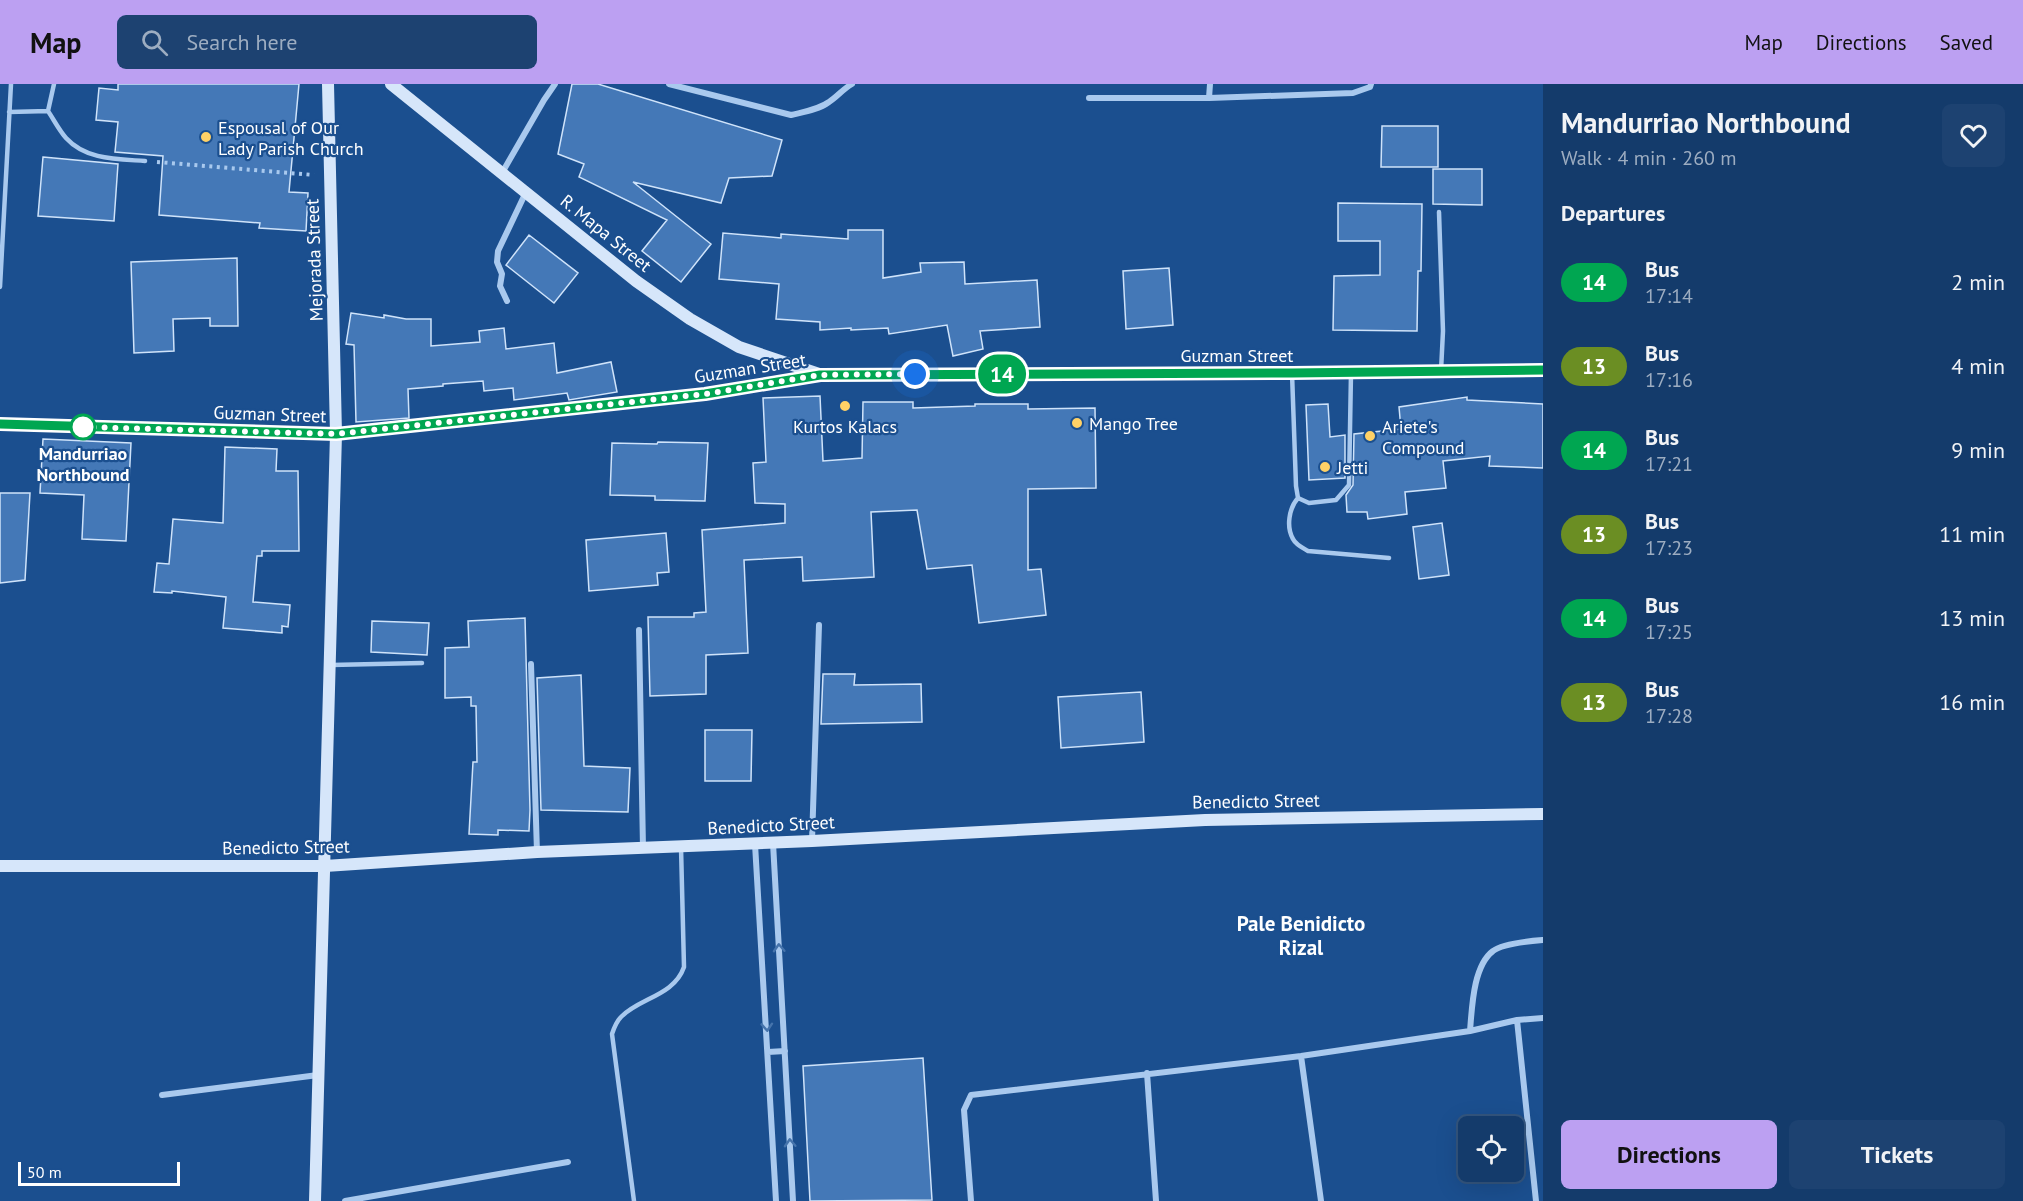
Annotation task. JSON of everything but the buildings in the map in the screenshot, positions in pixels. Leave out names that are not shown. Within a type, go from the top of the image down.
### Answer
[{"type":"street","name":"Mejorada Street","points":[[315,1201],[336,434],[328,84]]},
{"type":"street","name":"R. Mapa Street","points":[[391,84],[636,280],[690,319],[739,347],[820,375]]},
{"type":"street","points":[[502,173],[555,84]]},
{"type":"street","points":[[669,84],[791,115],[829,102],[852,84]]},
{"type":"street","points":[[1209,98],[1210,84]]},
{"type":"street","points":[[1089,98],[1209,98],[1353,93],[1370,87],[1371,84]]},
{"type":"street","points":[[507,301],[500,286],[502,274],[497,262],[498,251],[526,192]]},
{"type":"street","name":"Guzman Street","points":[[0,424],[336,434],[705,394],[820,375],[1543,370]]},
{"type":"street","points":[[812,841],[819,625]]},
{"type":"street","points":[[639,630],[643,848]]},
{"type":"street","points":[[531,664],[537,852]]},
{"type":"street","name":"Benedicto Street","points":[[0,866],[325,866],[537,852],[773,843],[1205,820],[1543,814]]},
{"type":"street","points":[[755,843],[776,1201]]},
{"type":"street","points":[[773,843],[793,1201]]},
{"type":"street","points":[[1470,1031],[1478,974],[1493,951],[1511,945],[1543,940]]},
{"type":"street","points":[[971,1201],[964,1110],[972,1095],[1301,1056],[1470,1031],[1517,1020],[1543,1018]]},
{"type":"street","points":[[1517,1020],[1536,1201]]},
{"type":"street","points":[[768,1052],[785,1051]]},
{"type":"street","points":[[1301,1056],[1321,1201]]},
{"type":"street","points":[[1147,1073],[1156,1201]]},
{"type":"street","points":[[162,1095],[318,1075]]},
{"type":"street","points":[[345,1201],[568,1162]]},
{"type":"lane","points":[[0,287],[11,84]]},
{"type":"lane","points":[[54,84],[48,111],[65,137],[75,146],[95,156],[145,162]]},
{"type":"lane","points":[[9,112],[48,111]]},
{"type":"lane","points":[[1439,212],[1443,331],[1441,371]]},
{"type":"lane","points":[[1292,373],[1298,498]]},
{"type":"lane","points":[[1298,498],[1310,503],[1336,500],[1349,485],[1351,373]]},
{"type":"lane","points":[[1298,498],[1292,505],[1289,518],[1292,538],[1298,545],[1308,551],[1389,558]]},
{"type":"lane","points":[[330,665],[422,663]]},
{"type":"lane","points":[[634,1201],[612,1034],[621,1016],[673,985],[684,967],[681,847]]},
{"type":"path","points":[[145,162],[329,176]]},
{"type":"bus line","name":"14","points":[[0,424],[336,434],[705,394],[820,375],[1543,370]]},
{"type":"place","name":"Espousal of Our Lady Parish Church","points":[[206,137]]},
{"type":"place","name":"Kurtos Kalacs","points":[[845,406]]},
{"type":"place","name":"Mango Tree","points":[[1077,423]]},
{"type":"place","name":"Mandurriao Northbound","points":[[83,427]]},
{"type":"place","name":"Ariete's Compound","points":[[1370,436]]},
{"type":"place","name":"Jetti","points":[[1325,467]]},
{"type":"district","name":"Pale Benidicto Rizal","points":[[1301,935]]},
{"type":"route","points":[[83,427],[336,434],[705,394],[820,375],[915,374]]}]
